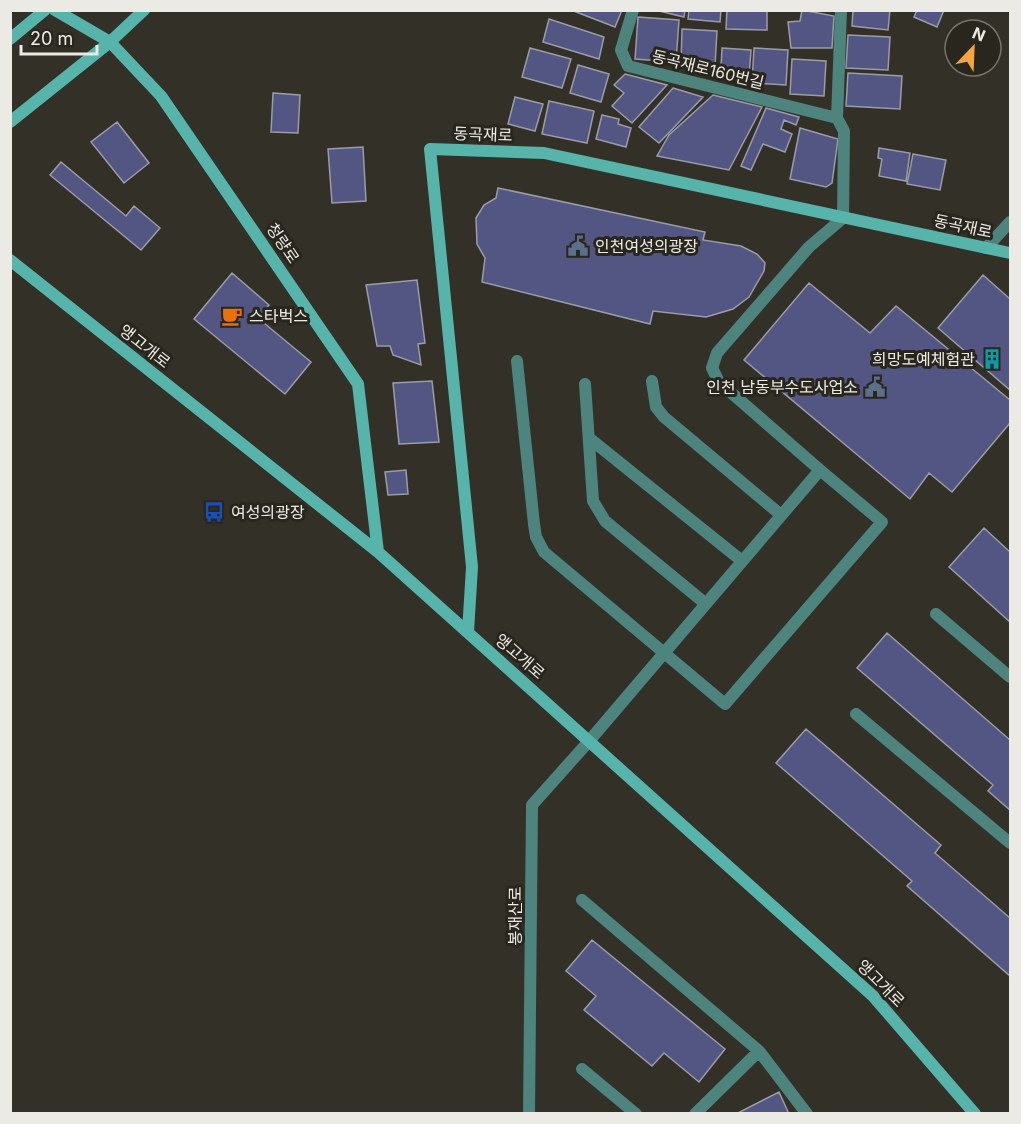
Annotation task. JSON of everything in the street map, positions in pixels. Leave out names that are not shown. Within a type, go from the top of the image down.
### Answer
[{"type":"street","points":[[10,39],[45,10]]},
{"type":"street","name":"청량로","points":[[56,10],[110,42],[161,96],[358,384],[378,552]]},
{"type":"street","points":[[10,122],[110,42],[144,10]]},
{"type":"street","name":"동곡재로160번길","points":[[633,10],[621,50],[628,66],[837,118]]},
{"type":"street","points":[[517,361],[536,537],[544,552],[725,704],[882,522],[719,382],[712,369],[717,353],[809,247],[843,218],[844,131],[837,118],[840,11]]},
{"type":"street","name":"동곡재로","points":[[468,632],[472,567],[430,149],[544,153],[1011,253]]},
{"type":"street","points":[[986,248],[1011,222]]},
{"type":"street","name":"앵고개로","points":[[10,260],[378,552],[873,996],[975,1113]]},
{"type":"street","points":[[652,381],[656,407],[664,417],[781,515]]},
{"type":"street","points":[[585,384],[593,501],[605,521],[706,604]]},
{"type":"street","points":[[589,438],[742,561]]},
{"type":"street","name":"봉재산로","points":[[529,1113],[532,804],[590,740],[820,470]]},
{"type":"street","points":[[936,614],[1011,678]]},
{"type":"street","points":[[856,714],[1011,843]]},
{"type":"street","points":[[582,900],[759,1051],[807,1113]]},
{"type":"street","points":[[695,1113],[759,1051]]},
{"type":"street","points":[[582,1069],[636,1113]]},
{"type":"building","points":[[571,10],[622,10],[615,27]]},
{"type":"building","points":[[655,10],[685,10],[684,17]]},
{"type":"building","points":[[689,10],[721,10],[720,22],[688,19]]},
{"type":"building","points":[[727,10],[767,10],[767,30],[726,29]]},
{"type":"building","points":[[802,10],[834,16],[832,48],[791,48],[788,22],[800,21]]},
{"type":"building","points":[[853,10],[890,10],[888,30],[852,26]]},
{"type":"building","points":[[917,10],[944,10],[937,27],[914,17]]},
{"type":"building","points":[[638,17],[679,20],[676,62],[635,59]]},
{"type":"building","points":[[549,19],[604,37],[599,59],[543,42]]},
{"type":"building","points":[[682,29],[717,31],[715,66],[681,63]]},
{"type":"building","points":[[848,35],[890,37],[888,70],[846,68]]},
{"type":"building","points":[[530,48],[571,59],[562,88],[522,77]]},
{"type":"building","points":[[722,48],[751,50],[749,77],[727,76],[721,67]]},
{"type":"building","points":[[754,48],[788,50],[786,85],[752,83]]},
{"type":"building","points":[[792,59],[826,61],[824,96],[790,94]]},
{"type":"building","points":[[578,65],[609,74],[601,102],[570,93]]},
{"type":"building","points":[[848,73],[902,76],[900,109],[846,106]]},
{"type":"building","points":[[625,74],[667,85],[632,123],[612,106],[624,93],[614,85]]},
{"type":"building","points":[[673,88],[703,97],[659,143],[639,127]]},
{"type":"building","points":[[273,93],[300,95],[298,133],[271,132]]},
{"type":"building","points":[[713,95],[762,107],[729,170],[657,156],[669,135]]},
{"type":"building","points":[[515,97],[543,104],[535,131],[508,124]]},
{"type":"building","points":[[549,101],[594,111],[587,143],[542,134]]},
{"type":"building","points":[[766,108],[799,117],[796,125],[784,120],[781,129],[792,134],[785,152],[763,144],[751,170],[741,166]]},
{"type":"building","points":[[602,115],[619,119],[618,124],[631,128],[626,147],[596,139]]},
{"type":"building","points":[[117,122],[149,163],[124,183],[91,142]]},
{"type":"building","points":[[800,128],[838,139],[832,183],[826,187],[790,179]]},
{"type":"building","points":[[363,147],[366,201],[332,203],[328,149]]},
{"type":"building","points":[[879,148],[910,153],[906,181],[879,176],[882,159],[878,158]]},
{"type":"building","points":[[913,154],[946,160],[940,190],[907,184]]},
{"type":"building","points":[[61,162],[126,216],[134,206],[160,228],[141,250],[50,175]]},
{"type":"building","points":[[498,188],[705,232],[703,240],[741,246],[757,254],[765,263],[764,271],[749,297],[733,309],[706,317],[653,311],[650,324],[482,282],[485,258],[477,244],[476,218],[484,205],[496,198]]},
{"type":"building","points":[[232,273],[269,305],[258,318],[311,362],[285,394],[194,319]]},
{"type":"building","name":"희망도예체험관","points":[[983,275],[1010,299],[1010,390],[938,328]]},
{"type":"building","points":[[417,280],[425,343],[418,344],[421,365],[393,355],[390,346],[377,346],[366,285]]},
{"type":"building","points":[[809,283],[870,333],[896,306],[1010,400],[1010,423],[952,492],[929,473],[910,499],[744,360]]},
{"type":"building","points":[[432,381],[439,442],[399,444],[393,383]]},
{"type":"building","points":[[406,470],[408,494],[388,495],[385,472]]},
{"type":"building","points":[[984,528],[1010,552],[1010,622],[949,567]]},
{"type":"building","points":[[887,633],[1010,740],[1010,810],[988,791],[993,785],[857,668]]},
{"type":"building","points":[[806,729],[941,845],[935,853],[1010,918],[1010,976],[907,886],[912,881],[776,763]]},
{"type":"building","points":[[592,940],[725,1049],[699,1082],[664,1053],[652,1066],[584,1010],[596,996],[566,971]]},
{"type":"building","points":[[779,1092],[789,1114],[736,1114]]},
{"type":"place","name":"인천여성의광장","points":[[578,246]]},
{"type":"place","name":"스타벅스","points":[[232,316]]},
{"type":"place","name":"희망도예체험관","points":[[992,359]]},
{"type":"place","name":"인천 남동부수도사업소","points":[[875,387]]},
{"type":"place","name":"여성의광장","points":[[214,512]]}]
